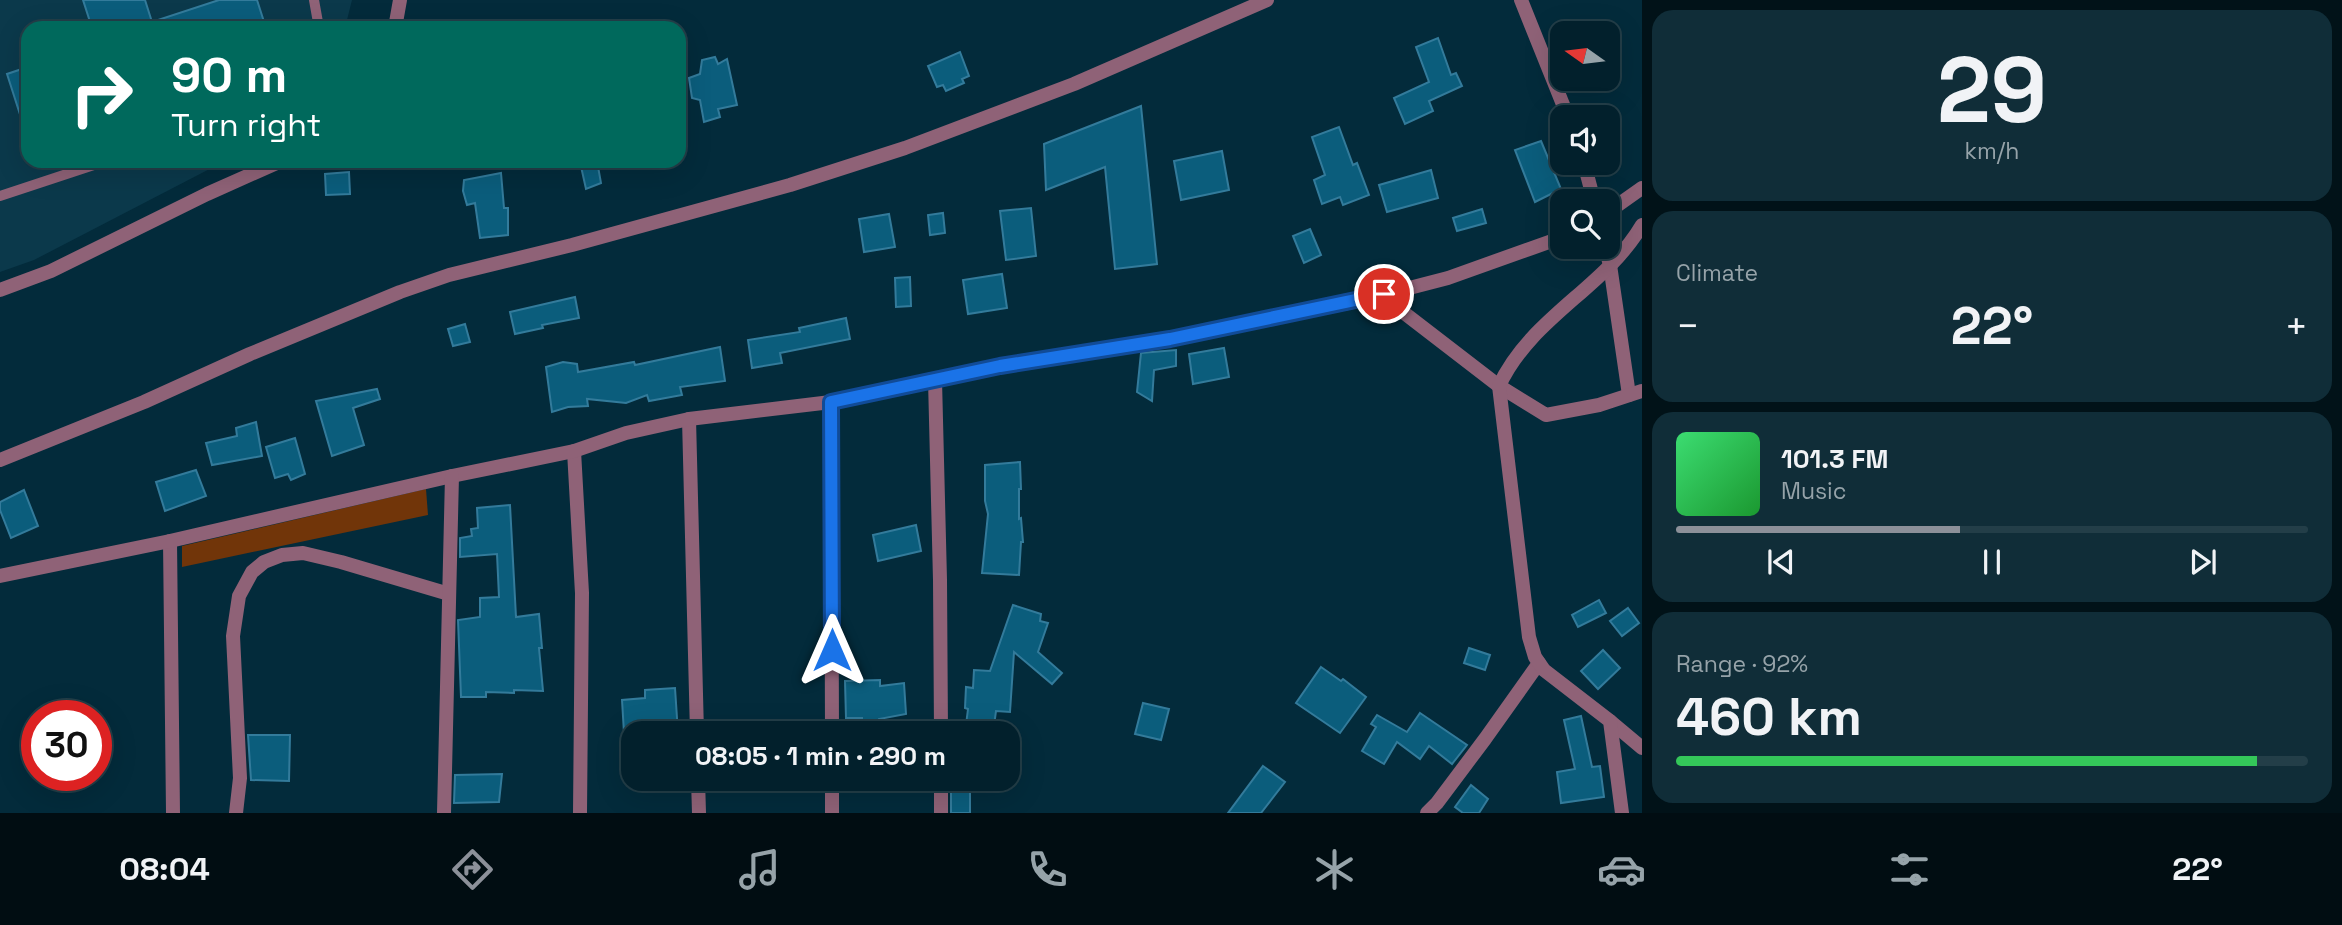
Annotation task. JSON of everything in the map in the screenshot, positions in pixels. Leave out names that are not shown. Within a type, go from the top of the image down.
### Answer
[{"type":"street","points":[[396,21],[400,0]]},
{"type":"street","points":[[0,460],[144,402],[250,354],[400,292],[449,275],[572,245],[764,192],[905,148],[1074,84],[1267,0]]},
{"type":"street","points":[[1521,0],[1563,105]]},
{"type":"street","points":[[0,290],[51,271],[264,168]]},
{"type":"street","points":[[1620,204],[1642,188]]},
{"type":"street","points":[[1642,225],[1610,265],[1526,343],[1510,363],[1499,386],[1529,637],[1535,657],[1544,670],[1642,748]]},
{"type":"street","points":[[0,576],[574,451],[626,433],[689,419],[831,402],[1000,366],[1170,339],[1363,300],[1448,278],[1550,242]]},
{"type":"street","points":[[1363,300],[1386,299],[1499,386],[1546,415],[1599,405],[1635,393],[1608,259]]},
{"type":"street","points":[[935,380],[941,721]]},
{"type":"street","points":[[831,402],[832,721]]},
{"type":"street","points":[[689,419],[697,721]]},
{"type":"street","points":[[574,451],[582,593],[580,813]]},
{"type":"street","points":[[444,813],[452,476]]},
{"type":"street","points":[[170,541],[173,813]]},
{"type":"street","points":[[236,813],[240,778],[233,636],[239,596],[252,572],[264,562],[282,555],[303,553],[450,594]]},
{"type":"street","points":[[1427,813],[1477,750],[1539,663]]},
{"type":"street","points":[[1610,721],[1622,813]]},
{"type":"street","points":[[698,791],[699,813]]},
{"type":"street","points":[[832,791],[832,813]]},
{"type":"street","points":[[941,791],[941,813]]},
{"type":"lane","points":[[314,0],[318,21]]},
{"type":"lane","points":[[0,197],[85,168]]},
{"type":"shaded area","points":[[0,0],[352,0],[347,21],[21,21],[21,168],[211,168],[34,260],[0,272]]},
{"type":"shaded area","points":[[426,489],[428,515],[182,567],[182,546]]},
{"type":"building","points":[[83,0],[145,0],[152,21],[90,21]]},
{"type":"building","points":[[219,0],[257,0],[264,21],[155,21]]},
{"type":"building","points":[[1438,38],[1451,75],[1456,73],[1462,86],[1429,101],[1433,111],[1405,124],[1394,98],[1429,82],[1416,47]]},
{"type":"building","points":[[960,52],[969,76],[962,79],[964,83],[946,91],[943,85],[937,87],[928,66]]},
{"type":"building","points":[[715,57],[718,64],[727,59],[737,105],[718,109],[720,117],[704,122],[700,100],[692,98],[689,78],[700,74],[702,60]]},
{"type":"building","points":[[21,69],[21,118],[7,74]]},
{"type":"building","points":[[1141,106],[1157,264],[1115,269],[1105,167],[1046,190],[1044,144]]},
{"type":"building","points":[[1339,127],[1353,165],[1357,163],[1369,195],[1343,205],[1340,197],[1322,204],[1314,180],[1325,175],[1312,137]]},
{"type":"building","points":[[1541,141],[1550,163],[1550,175],[1555,175],[1561,189],[1550,189],[1550,194],[1535,202],[1515,150]]},
{"type":"building","points":[[1222,151],[1229,190],[1181,200],[1174,161]]},
{"type":"building","points":[[581,168],[598,168],[601,183],[586,189]]},
{"type":"building","points":[[1431,170],[1438,198],[1387,212],[1379,185]]},
{"type":"building","points":[[349,172],[350,194],[326,195],[325,174]]},
{"type":"building","points":[[501,173],[504,208],[508,208],[508,235],[480,238],[475,203],[467,205],[463,191],[464,180]]},
{"type":"building","points":[[1031,208],[1036,256],[1006,260],[1000,211]]},
{"type":"building","points":[[1482,209],[1486,223],[1457,231],[1453,218]]},
{"type":"building","points":[[943,213],[945,233],[930,235],[928,215]]},
{"type":"building","points":[[889,214],[895,247],[864,252],[859,219]]},
{"type":"building","points":[[1310,229],[1321,255],[1304,263],[1293,236]]},
{"type":"building","points":[[1002,274],[1007,308],[968,314],[963,280]]},
{"type":"building","points":[[910,277],[911,306],[896,307],[895,278]]},
{"type":"building","points":[[575,297],[579,318],[542,325],[543,328],[515,334],[510,312]]},
{"type":"building","points":[[846,318],[850,339],[780,353],[782,363],[752,368],[748,340],[800,332],[799,328]]},
{"type":"building","points":[[465,324],[470,342],[453,346],[448,329]]},
{"type":"building","points":[[720,347],[725,381],[680,387],[682,395],[649,401],[647,395],[626,403],[587,399],[588,406],[568,407],[552,412],[546,367],[563,362],[577,364],[578,372],[634,362],[635,365]]},
{"type":"building","points":[[1224,348],[1229,377],[1193,384],[1189,354]]},
{"type":"building","points":[[1176,350],[1176,366],[1154,370],[1152,401],[1137,392],[1141,353]]},
{"type":"building","points":[[377,389],[380,399],[353,408],[364,445],[332,456],[316,401]]},
{"type":"building","points":[[256,422],[262,456],[212,465],[206,443],[237,436],[236,428]]},
{"type":"building","points":[[295,438],[305,474],[291,480],[288,474],[275,478],[266,447]]},
{"type":"building","points":[[1020,462],[1019,519],[1021,518],[1023,542],[1019,575],[982,573],[988,514],[985,501],[985,465]]},
{"type":"building","points":[[196,470],[206,496],[165,511],[156,482]]},
{"type":"building","points":[[24,490],[38,526],[11,538],[0,510],[0,502]]},
{"type":"building","points":[[510,505],[516,617],[539,614],[543,691],[486,692],[486,697],[461,697],[458,620],[480,617],[480,598],[499,597],[497,554],[460,557],[460,538],[472,536],[471,529],[478,528],[477,508]]},
{"type":"building","points":[[916,525],[921,551],[878,561],[873,535]]},
{"type":"building","points":[[1599,600],[1606,613],[1578,627],[1572,615]]},
{"type":"building","points":[[1013,605],[1041,614],[1040,621],[1048,623],[1038,652],[1062,673],[1052,684],[1014,652],[1010,712],[996,711],[995,721],[966,721],[966,687],[973,688],[974,670],[990,671]]},
{"type":"building","points":[[1628,608],[1639,623],[1622,636],[1610,621]]},
{"type":"building","points":[[1469,648],[1490,655],[1485,670],[1464,663]]},
{"type":"building","points":[[1603,650],[1620,668],[1598,689],[1581,671]]},
{"type":"building","points":[[1321,667],[1341,681],[1343,679],[1366,697],[1340,733],[1296,703]]},
{"type":"building","points":[[880,680],[880,686],[904,683],[906,714],[879,721],[846,718],[845,681]]},
{"type":"building","points":[[675,688],[677,721],[623,721],[622,700],[645,698],[645,690]]},
{"type":"building","points":[[1143,703],[1169,709],[1161,740],[1135,734]]},
{"type":"building","points":[[1420,713],[1467,745],[1452,764],[1429,746],[1420,759],[1397,742],[1384,764],[1362,751],[1376,727],[1371,724],[1377,715],[1407,732]]},
{"type":"building","points":[[1581,716],[1592,767],[1600,766],[1604,797],[1561,803],[1557,772],[1575,769],[1564,720]]},
{"type":"building","points":[[248,735],[290,735],[289,781],[251,780]]},
{"type":"building","points":[[1263,766],[1285,782],[1261,813],[1228,813]]},
{"type":"building","points":[[502,774],[499,802],[454,803],[455,775]]},
{"type":"building","points":[[1471,785],[1488,799],[1479,813],[1463,813],[1455,807]]},
{"type":"building","points":[[951,791],[970,791],[970,813],[951,813]]},
{"type":"route","points":[[832,650],[831,402],[1000,366],[1170,339],[1384,294]]}]
